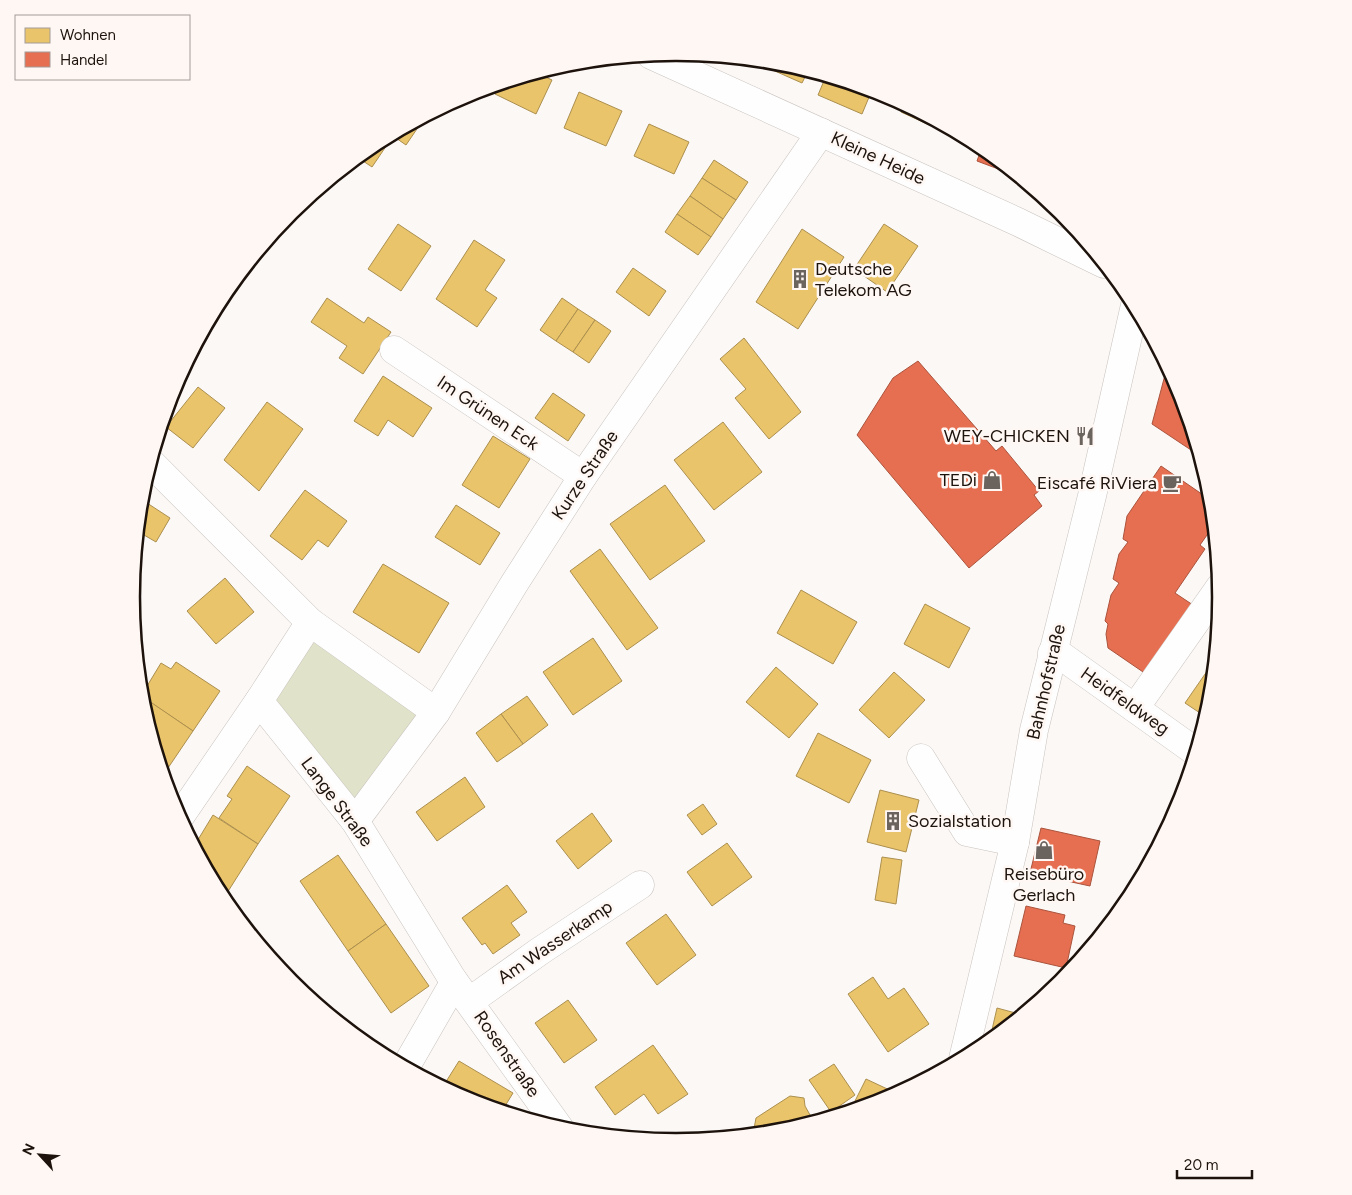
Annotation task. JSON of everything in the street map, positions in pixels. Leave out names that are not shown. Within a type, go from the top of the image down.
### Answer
[{"type":"street","name":"Kleine Heide","points":[[665,61],[1018,222],[1090,257]]},
{"type":"street","name":"Kurze Straße","points":[[355,821],[436,712],[583,476],[821,132]]},
{"type":"street","name":"Bahnhofstraße","points":[[966,1048],[1015,842],[1034,730],[1092,496],[1133,317]]},
{"type":"street","name":"Im Grünen Eck","points":[[394,350],[583,476]]},
{"type":"street","points":[[156,468],[310,622],[436,712]]},
{"type":"street","points":[[1135,708],[1212,598]]},
{"type":"street","points":[[184,810],[310,622]]},
{"type":"street","name":"Heidfeldweg","points":[[1052,653],[1063,657],[1190,748]]},
{"type":"street","name":"Lange Straße","points":[[259,701],[355,821],[458,990]]},
{"type":"street","points":[[922,758],[967,832],[1015,842]]},
{"type":"street","name":"Am Wasserkamp","points":[[458,990],[540,951],[640,885]]},
{"type":"street","points":[[409,1062],[458,990]]},
{"type":"street","name":"Rosenstraße","points":[[458,990],[551,1118]]},
{"type":"green space","points":[[310,629],[431,713],[355,815],[263,701]]},
{"type":"building: Wohnen","points":[[775,71],[805,78],[802,83]]},
{"type":"building: Wohnen","points":[[547,78],[552,80],[536,114],[495,94],[537,80]]},
{"type":"building: Wohnen","points":[[823,83],[869,98],[862,114],[818,95]]},
{"type":"building: Wohnen","points":[[579,92],[622,111],[606,146],[564,128]]},
{"type":"building: Wohnen","points":[[649,124],[689,142],[674,174],[634,156]]},
{"type":"building: Wohnen","points":[[418,128],[406,145],[398,139]]},
{"type":"building: Wohnen","points":[[385,147],[372,167],[364,162]]},
{"type":"building: Wohnen","points":[[714,160],[748,182],[736,200],[702,178]]},
{"type":"building: Wohnen","points":[[702,178],[736,200],[723,219],[690,196]]},
{"type":"building: Wohnen","points":[[690,196],[723,219],[711,237],[677,214]]},
{"type":"building: Wohnen","points":[[677,214],[711,237],[698,255],[665,232]]},
{"type":"building: Wohnen","points":[[398,224],[431,246],[401,291],[368,269]]},
{"type":"building: Wohnen","points":[[884,224],[918,246],[887,292],[854,269]]},
{"type":"building: Wohnen","name":"Deutsche Telekom AG","points":[[802,229],[844,257],[798,329],[756,302]]},
{"type":"building: Wohnen","points":[[474,240],[505,260],[485,290],[497,298],[477,327],[436,299]]},
{"type":"building: Wohnen","points":[[633,268],[666,291],[649,316],[616,292]]},
{"type":"building: Wohnen","points":[[327,298],[364,323],[368,317],[391,332],[363,374],[339,358],[347,346],[311,322]]},
{"type":"building: Wohnen","points":[[562,298],[578,309],[556,341],[540,330]]},
{"type":"building: Wohnen","points":[[578,309],[595,320],[573,352],[556,341]]},
{"type":"building: Wohnen","points":[[595,320],[611,331],[589,363],[573,352]]},
{"type":"building: Wohnen","points":[[744,338],[801,412],[769,439],[735,398],[746,389],[720,359]]},
{"type":"building: Wohnen","points":[[383,376],[432,408],[413,437],[388,420],[378,436],[354,421]]},
{"type":"building: Wohnen","points":[[198,387],[225,408],[193,448],[167,428]]},
{"type":"building: Wohnen","points":[[553,393],[585,415],[568,441],[535,418]]},
{"type":"building: Wohnen","points":[[267,402],[303,429],[259,491],[224,460]]},
{"type":"building: Wohnen","points":[[723,422],[762,472],[714,510],[674,460]]},
{"type":"building: Wohnen","points":[[493,436],[530,459],[499,508],[462,485]]},
{"type":"building: Wohnen","points":[[665,485],[705,541],[650,580],[610,524]]},
{"type":"building: Wohnen","points":[[305,490],[347,521],[328,547],[318,540],[302,560],[270,536]]},
{"type":"building: Wohnen","points":[[148,504],[170,518],[156,542],[144,535]]},
{"type":"building: Wohnen","points":[[456,505],[500,533],[480,565],[435,537]]},
{"type":"building: Wohnen","points":[[600,549],[658,628],[627,650],[570,571]]},
{"type":"building: Wohnen","points":[[383,564],[449,603],[419,653],[353,612]]},
{"type":"building: Wohnen","points":[[225,578],[254,612],[216,644],[187,611]]},
{"type":"building: Wohnen","points":[[801,590],[857,622],[833,664],[777,633]]},
{"type":"building: Wohnen","points":[[925,604],[970,628],[949,668],[904,644]]},
{"type":"building: Wohnen","points":[[593,638],[622,681],[573,715],[543,672]]},
{"type":"building: Wohnen","points":[[176,662],[220,691],[193,731],[150,702],[147,686],[161,663],[171,669]]},
{"type":"building: Wohnen","points":[[776,667],[818,704],[789,738],[746,702]]},
{"type":"building: Wohnen","points":[[1207,671],[1199,713],[1185,703]]},
{"type":"building: Wohnen","points":[[894,672],[925,700],[889,738],[859,710]]},
{"type":"building: Wohnen","points":[[527,696],[548,725],[523,744],[501,714]]},
{"type":"building: Wohnen","points":[[150,702],[193,731],[168,768],[158,736]]},
{"type":"building: Wohnen","points":[[501,714],[523,744],[497,762],[476,733]]},
{"type":"building: Wohnen","points":[[818,733],[871,760],[849,803],[796,776]]},
{"type":"building: Wohnen","points":[[247,766],[290,796],[258,844],[219,818],[232,799],[227,796]]},
{"type":"building: Wohnen","points":[[465,777],[485,807],[437,841],[416,812]]},
{"type":"building: Wohnen","name":"Sozialstation","points":[[880,790],[919,800],[906,852],[867,842]]},
{"type":"building: Wohnen","points":[[703,804],[717,824],[702,835],[687,815]]},
{"type":"building: Wohnen","points":[[592,813],[612,841],[578,869],[556,841]]},
{"type":"building: Wohnen","points":[[213,815],[258,844],[228,892],[198,840]]},
{"type":"building: Wohnen","points":[[727,843],[752,877],[712,906],[687,872]]},
{"type":"building: Wohnen","points":[[338,855],[386,924],[348,951],[300,881]]},
{"type":"building: Wohnen","points":[[882,857],[902,860],[896,904],[875,900]]},
{"type":"building: Wohnen","points":[[507,885],[527,912],[511,923],[520,935],[493,954],[485,943],[482,945],[462,918]]},
{"type":"building: Wohnen","points":[[666,914],[696,955],[657,985],[626,943]]},
{"type":"building: Wohnen","points":[[386,924],[429,986],[391,1013],[348,951]]},
{"type":"building: Wohnen","points":[[873,977],[888,999],[904,988],[929,1024],[888,1052],[848,994]]},
{"type":"building: Wohnen","points":[[568,1000],[597,1040],[564,1063],[535,1023]]},
{"type":"building: Wohnen","points":[[997,1008],[1015,1013],[1002,1023],[992,1030]]},
{"type":"building: Wohnen","points":[[653,1045],[688,1094],[658,1114],[644,1094],[615,1115],[595,1087]]},
{"type":"building: Wohnen","points":[[459,1061],[513,1093],[505,1105],[446,1081]]},
{"type":"building: Wohnen","points":[[834,1064],[855,1095],[836,1109],[830,1110],[809,1080]]},
{"type":"building: Wohnen","points":[[866,1079],[888,1090],[881,1093],[854,1103]]},
{"type":"building: Wohnen","points":[[790,1096],[804,1098],[805,1106],[811,1116],[754,1128],[756,1118]]},
{"type":"building: Handel","points":[[979,156],[997,169],[977,161]]},
{"type":"building: Handel","points":[[918,361],[996,451],[1002,446],[1039,491],[1034,495],[1042,506],[969,568],[857,435],[893,378]]},
{"type":"building: Handel","points":[[1164,377],[1184,425],[1191,450],[1152,424]]},
{"type":"building: Handel","points":[[1161,466],[1202,494],[1208,528],[1208,533],[1200,545],[1205,549],[1175,593],[1193,605],[1146,674],[1108,648],[1106,634],[1108,624],[1105,621],[1111,595],[1119,583],[1113,579],[1119,554],[1128,542],[1123,539],[1127,516]]},
{"type":"building: Handel","points":[[1041,828],[1100,841],[1090,886],[1030,873]]},
{"type":"building: Handel","points":[[1026,906],[1065,915],[1063,923],[1075,926],[1067,964],[1064,967],[1014,956]]},
{"type":"place","name":"Deutsche Telekom AG","points":[[800,279]]},
{"type":"place","name":"WEY-CHICKEN","points":[[1085,436]]},
{"type":"place","name":"TEDi","points":[[992,480]]},
{"type":"place","name":"Eiscafé RiViera","points":[[1172,483]]},
{"type":"place","name":"Sozialstation","points":[[893,821]]},
{"type":"place","name":"Reisebüro Gerlach","points":[[1044,850]]}]
